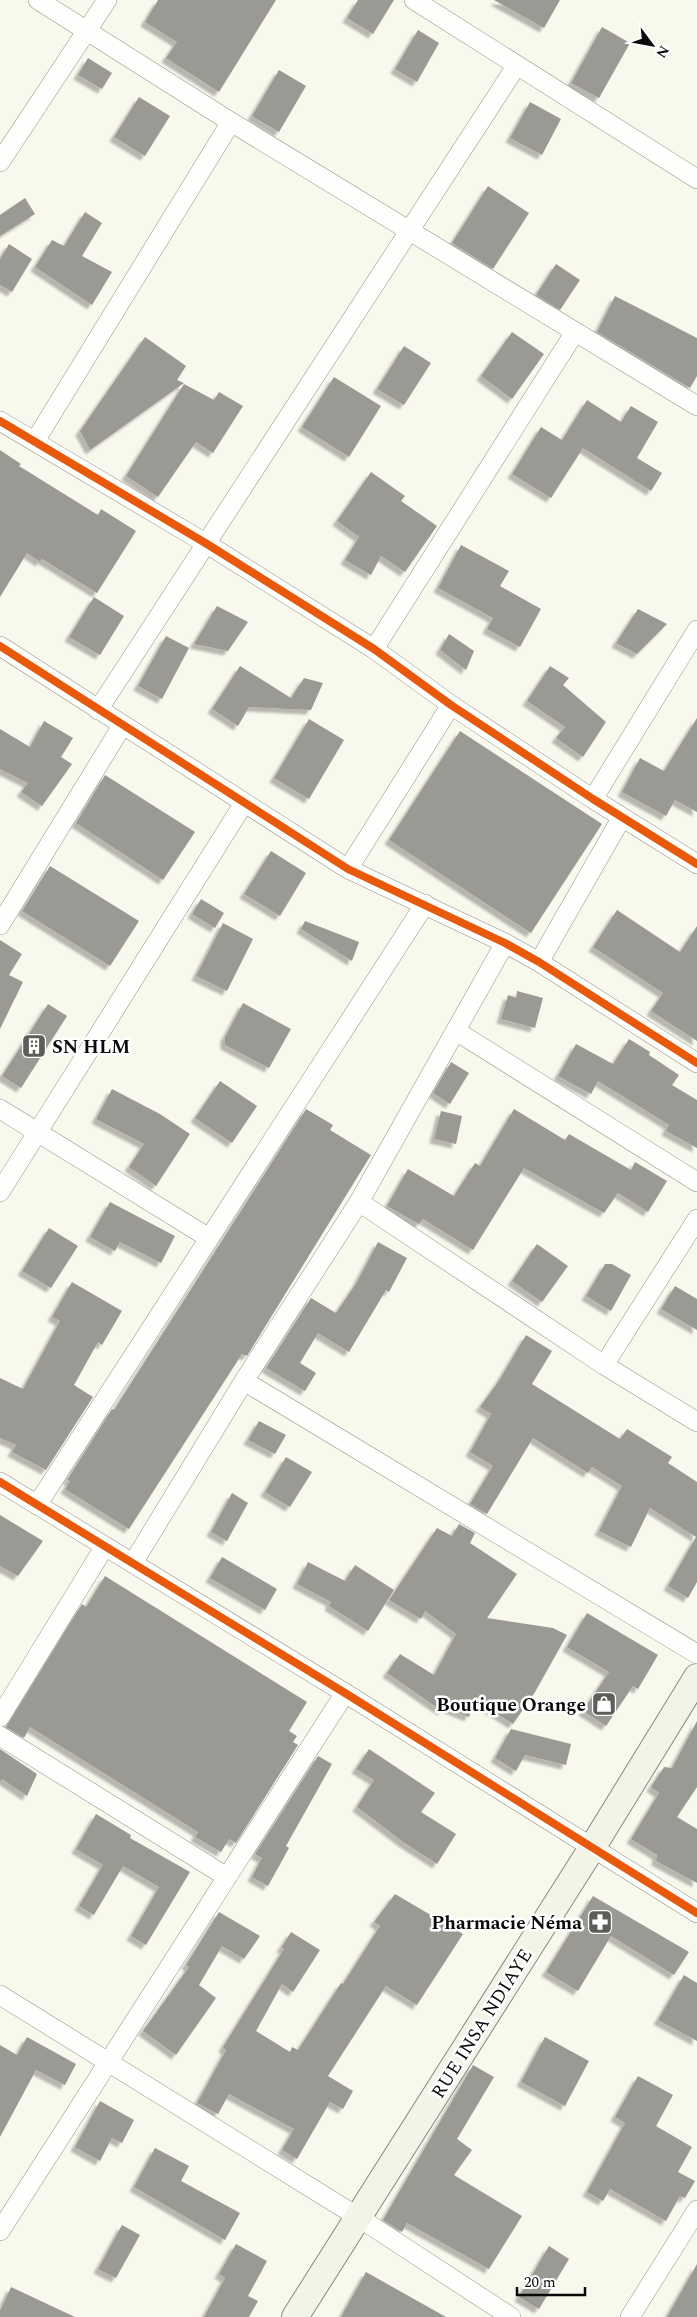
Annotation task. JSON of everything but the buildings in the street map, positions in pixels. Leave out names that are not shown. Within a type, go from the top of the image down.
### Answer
[{"type":"main road","name":"RUE INSA NDIAYE","points":[[296,2317],[592,1848],[697,1677]]},
{"type":"street","points":[[38,0],[231,122],[697,406]]},
{"type":"street","points":[[0,162],[108,0]]},
{"type":"street","points":[[414,0],[697,179]]},
{"type":"street","points":[[98,710],[207,544],[408,229],[517,65]]},
{"type":"street","points":[[35,441],[231,122]]},
{"type":"street","points":[[374,649],[575,332]]},
{"type":"street","points":[[0,421],[207,544],[374,649],[452,705],[593,799],[697,864]]},
{"type":"street","points":[[593,799],[697,630]]},
{"type":"street","points":[[2,652],[98,710],[348,869],[505,943],[539,962],[697,1063]]},
{"type":"street","points":[[348,869],[452,705]]},
{"type":"street","points":[[0,925],[122,726]]},
{"type":"street","points":[[0,1192],[244,803]]},
{"type":"street","points":[[539,962],[622,817]]},
{"type":"street","points":[[37,1505],[425,904]]},
{"type":"street","points":[[133,1563],[244,1381],[359,1202],[505,943]]},
{"type":"street","points":[[456,1031],[697,1182]]},
{"type":"street","points":[[0,1109],[209,1238]]},
{"type":"street","points":[[359,1202],[604,1365],[697,1422]]},
{"type":"street","points":[[604,1365],[697,1219]]},
{"type":"street","points":[[244,1381],[697,1654]]},
{"type":"street","points":[[0,1482],[345,1693],[697,1913]]},
{"type":"street","points":[[0,1717],[105,1546]]},
{"type":"street","points":[[0,2231],[345,1693]]},
{"type":"street","points":[[0,1736],[227,1876]]},
{"type":"street","points":[[0,1995],[358,2217],[511,2317]]},
{"type":"street","points":[[630,2317],[697,2210]]},
{"type":"cycle path","points":[[0,421],[207,544],[374,649],[451,705],[593,799],[697,864]]},
{"type":"cycle path","points":[[0,646],[348,869],[505,943],[539,962],[697,1063]]},
{"type":"cycle path","points":[[0,1482],[345,1693],[697,1913]]},
{"type":"place","name":"SN HLM","points":[[34,1046]]},
{"type":"place","name":"Boutique Orange","points":[[604,1704]]},
{"type":"place","name":"Pharmacie Néma","points":[[600,1922]]}]
